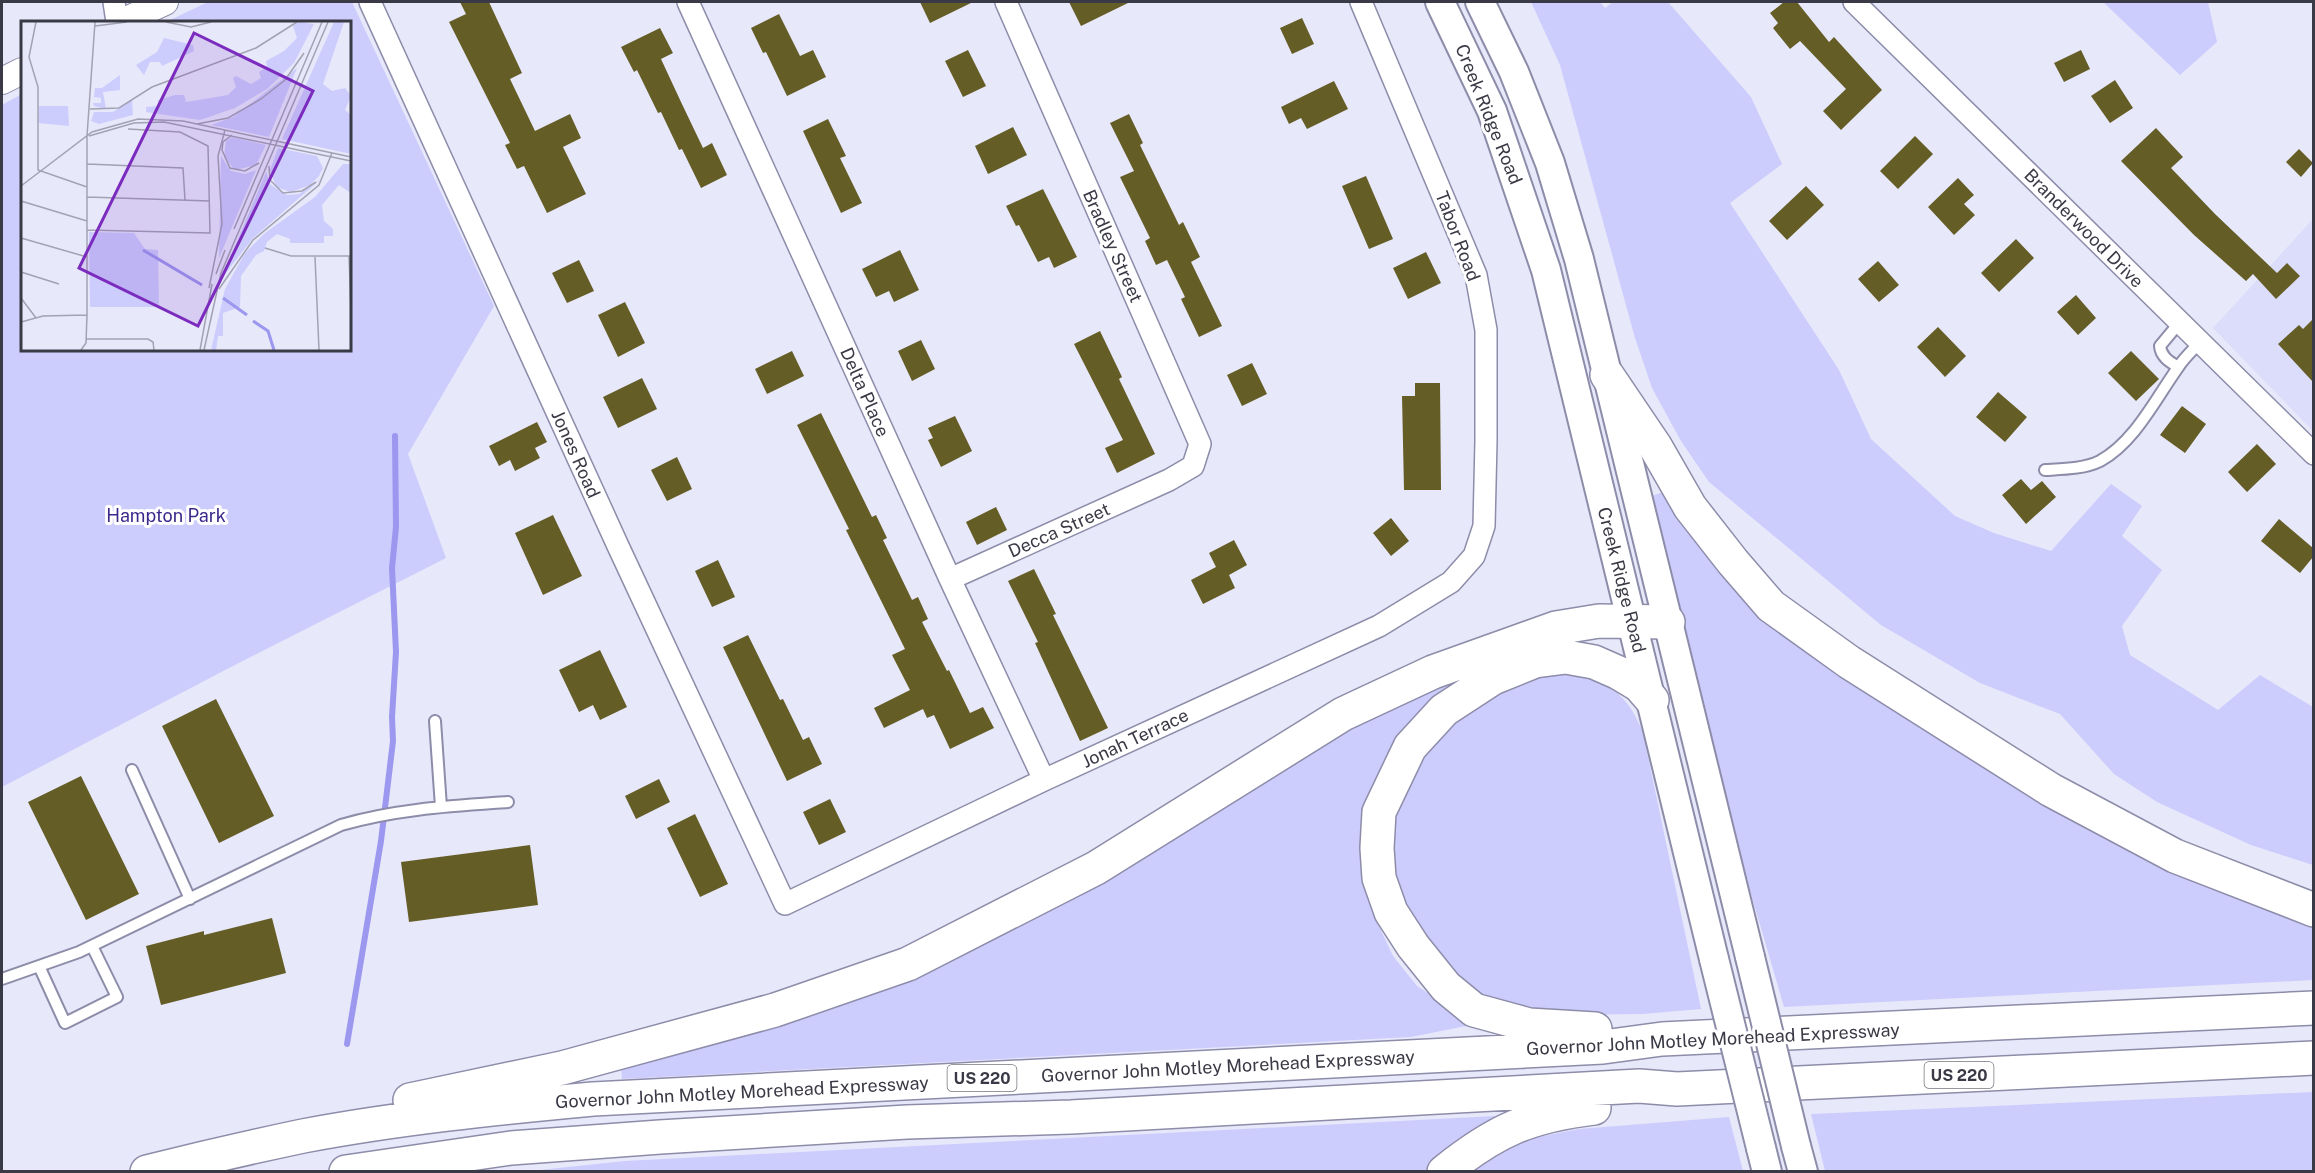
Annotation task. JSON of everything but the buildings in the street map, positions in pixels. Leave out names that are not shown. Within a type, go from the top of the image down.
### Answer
[{"type":"highway","points":[[1607,375],[1655,446],[1690,507],[1733,562],[1772,606],[1849,662],[2051,790],[2175,856],[2313,910]]},
{"type":"highway","points":[[304,1136],[356,1111],[562,1068],[775,1010],[908,964],[1096,868],[1343,714],[1432,672],[1556,628],[1599,621],[1668,622]]},
{"type":"highway","points":[[1652,700],[1639,685],[1619,673],[1594,662],[1566,657],[1535,661],[1493,678],[1444,710],[1410,747],[1378,812],[1377,848],[1379,878],[1391,912],[1413,946],[1446,987],[1474,1010],[1529,1025],[1596,1029],[1662,1039]]},
{"type":"highway","name":"Governor John Motley Morehead Expressway","points":[[147,1172],[304,1136],[509,1107],[592,1099],[1604,1047],[1662,1039],[2313,1008]]},
{"type":"highway","name":"US 220","points":[[346,1172],[511,1148],[906,1122],[1071,1117],[1639,1086],[1677,1089],[2313,1058]]},
{"type":"highway","points":[[1444,1172],[1472,1149],[1509,1128],[1556,1113],[1644,1103],[1677,1089]]},
{"type":"main road","name":"Creek Ridge Road","points":[[1440,2],[1492,111],[1546,270],[1764,1160]]},
{"type":"main road","name":"Creek Ridge Road","points":[[1480,2],[1514,72],[1550,163],[1579,259],[1799,1159]]},
{"type":"street","points":[[114,2],[117,21]]},
{"type":"street","points":[[124,21],[165,2]]},
{"type":"street","name":"Jones Road","points":[[370,2],[623,557],[785,904]]},
{"type":"street","name":"Delta Place","points":[[688,2],[950,579],[1044,780]]},
{"type":"street","name":"Bradley Street","points":[[1006,2],[1200,444],[1193,466],[1169,480]]},
{"type":"street","name":"Tabor Road","points":[[1360,2],[1476,275],[1486,330],[1486,441],[1484,526],[1474,556]]},
{"type":"street","name":"Branderwood Drive","points":[[1854,2],[2313,454]]},
{"type":"street","points":[[2,81],[21,72]]},
{"type":"street","name":"Decca Street","points":[[950,579],[1169,480]]},
{"type":"street","name":"Jonah Terrace","points":[[785,904],[1044,780],[1379,626],[1451,582],[1474,556]]},
{"type":"lane","points":[[2178,368],[2166,359],[2160,346],[2180,322]]},
{"type":"lane","points":[[2046,470],[2098,462],[2107,456],[2135,429],[2178,368],[2200,342]]},
{"type":"lane","points":[[435,721],[441,807]]},
{"type":"lane","points":[[132,770],[190,898]]},
{"type":"lane","points":[[2,979],[92,946],[341,825],[376,815],[508,802]]},
{"type":"lane","points":[[39,966],[65,1023],[117,997],[92,946]]},
{"type":"shaded area","points":[[2313,219],[2313,431],[2213,328]]},
{"type":"green space","name":"Hampton Park","points":[[208,2],[352,2],[494,306],[408,454],[446,558],[2,787],[2,105],[21,95],[21,351],[351,351],[351,21],[168,21]]},
{"type":"green space","points":[[1531,2],[1600,2],[1605,8],[1613,2],[1668,2],[1751,97],[1782,164],[1730,203],[1839,370],[1871,439],[1955,516],[1994,533],[2051,551],[2111,484],[2142,506],[2122,536],[2162,570],[2122,626],[2130,655],[2218,710],[2260,675],[2313,707],[2313,865],[2251,845],[2157,802],[2114,774],[2060,714],[1980,683],[1881,625],[1709,482],[1681,441],[1652,388],[1635,338],[1560,65]]},
{"type":"green space","points":[[2103,2],[2208,2],[2217,42],[2180,75]]},
{"type":"green space","points":[[1663,492],[1692,538],[1740,591],[1800,644],[2313,923],[2313,980],[1784,1007],[1749,887],[1652,496]]},
{"type":"green space","points":[[1512,655],[1412,727],[1385,760],[1371,797],[1365,880],[1376,920],[1393,956],[1417,986],[1463,1016],[1466,1026],[1411,1037],[622,1079],[621,1067],[718,1042],[1303,756],[1378,713]]},
{"type":"green space","points":[[1552,671],[1584,677],[1608,687],[1619,694],[1636,717],[1643,733],[1701,1009],[1643,1014],[1555,1015],[1479,997],[1453,979],[1396,897],[1391,825],[1425,749],[1451,723],[1487,696]]},
{"type":"green space","points":[[2313,1092],[2313,1172],[1825,1171],[1811,1114]]},
{"type":"green space","points":[[1495,1116],[1497,1123],[1428,1171],[521,1172],[625,1161]]},
{"type":"green space","points":[[1729,1117],[1743,1171],[1463,1172],[1518,1141],[1579,1129]]},
{"type":"waterway","points":[[347,1044],[381,841],[393,741],[392,717],[396,652],[392,568],[396,527],[395,436]]}]
